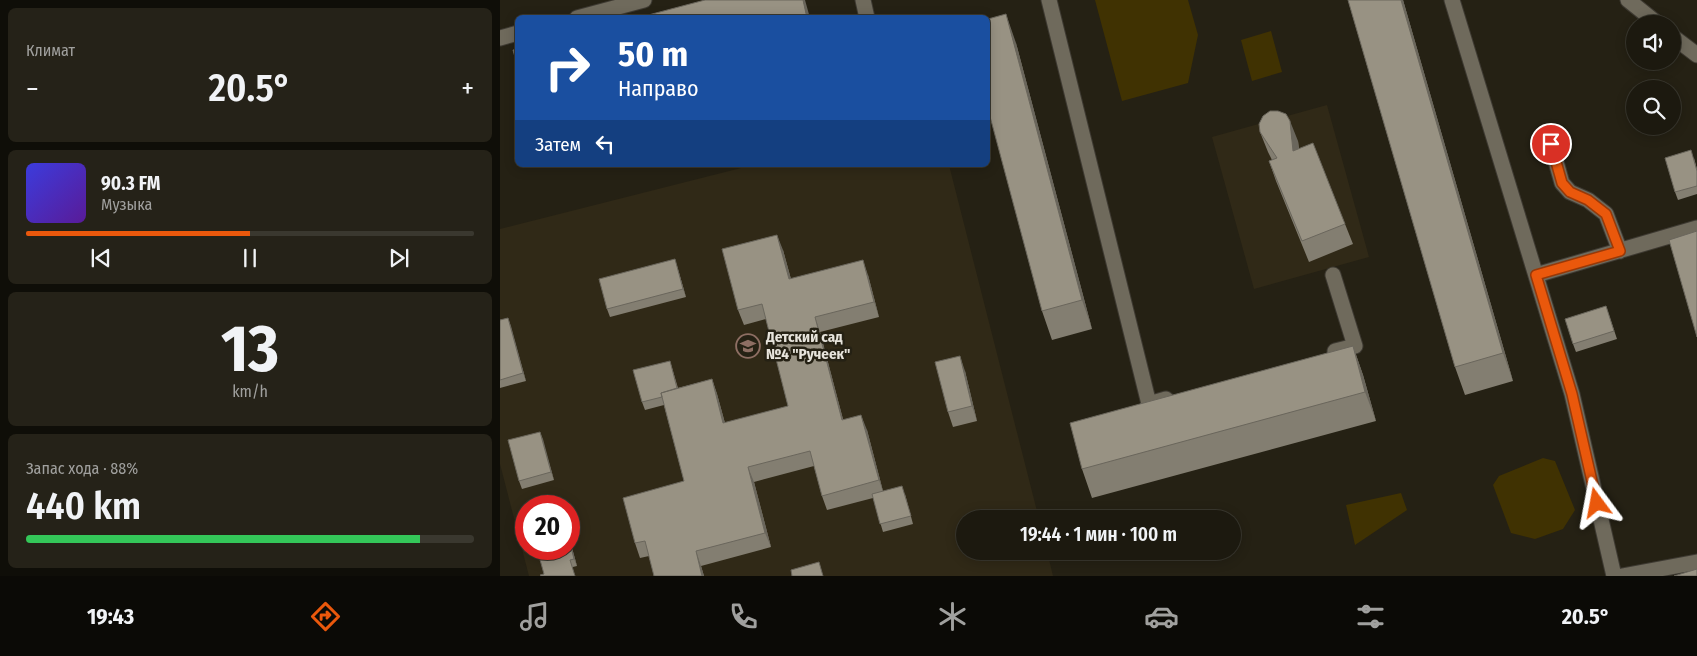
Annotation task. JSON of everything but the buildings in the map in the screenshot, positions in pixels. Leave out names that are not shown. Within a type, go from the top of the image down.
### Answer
[{"type":"lane","points":[[588,15],[644,0]]},
{"type":"lane","points":[[863,0],[866,15]]},
{"type":"lane","points":[[1049,0],[1149,404],[1177,396]]},
{"type":"lane","points":[[1452,0],[1572,394],[1614,576]]},
{"type":"lane","points":[[1628,0],[1647,15]]},
{"type":"lane","points":[[500,38],[515,34]]},
{"type":"lane","points":[[1681,43],[1697,55]]},
{"type":"lane","points":[[1551,144],[1562,183],[1570,192],[1588,200],[1606,214],[1620,251]]},
{"type":"lane","points":[[1536,275],[1697,228]]},
{"type":"lane","points":[[1318,356],[1355,346],[1333,275]]},
{"type":"lane","points":[[1622,576],[1697,562]]},
{"type":"shaded area","points":[[1095,0],[1188,0],[1198,35],[1188,83],[1122,101]]},
{"type":"shaded area","points":[[1271,31],[1282,72],[1252,81],[1241,40]]},
{"type":"shaded area","points":[[1327,105],[1369,257],[1254,289],[1212,137]]},
{"type":"shaded area","name":"Детский сад №4 \"Ручеек\"","points":[[745,167],[950,167],[1037,510],[956,510],[956,560],[1049,560],[1053,576],[529,576],[525,560],[580,560],[580,495],[515,495],[515,522],[500,464],[500,229]]},
{"type":"shaded area","points":[[1543,458],[1555,461],[1575,510],[1563,529],[1535,539],[1511,533],[1493,485],[1499,476]]},
{"type":"shaded area","points":[[1401,493],[1407,510],[1355,545],[1346,505]]},
{"type":"place","name":"Детский сад №4 \"Ручеек\"","points":[[748,346]]},
{"type":"route","points":[[1551,144],[1562,183],[1570,192],[1588,200],[1606,214],[1620,251],[1536,275],[1572,394],[1597,503]]}]
